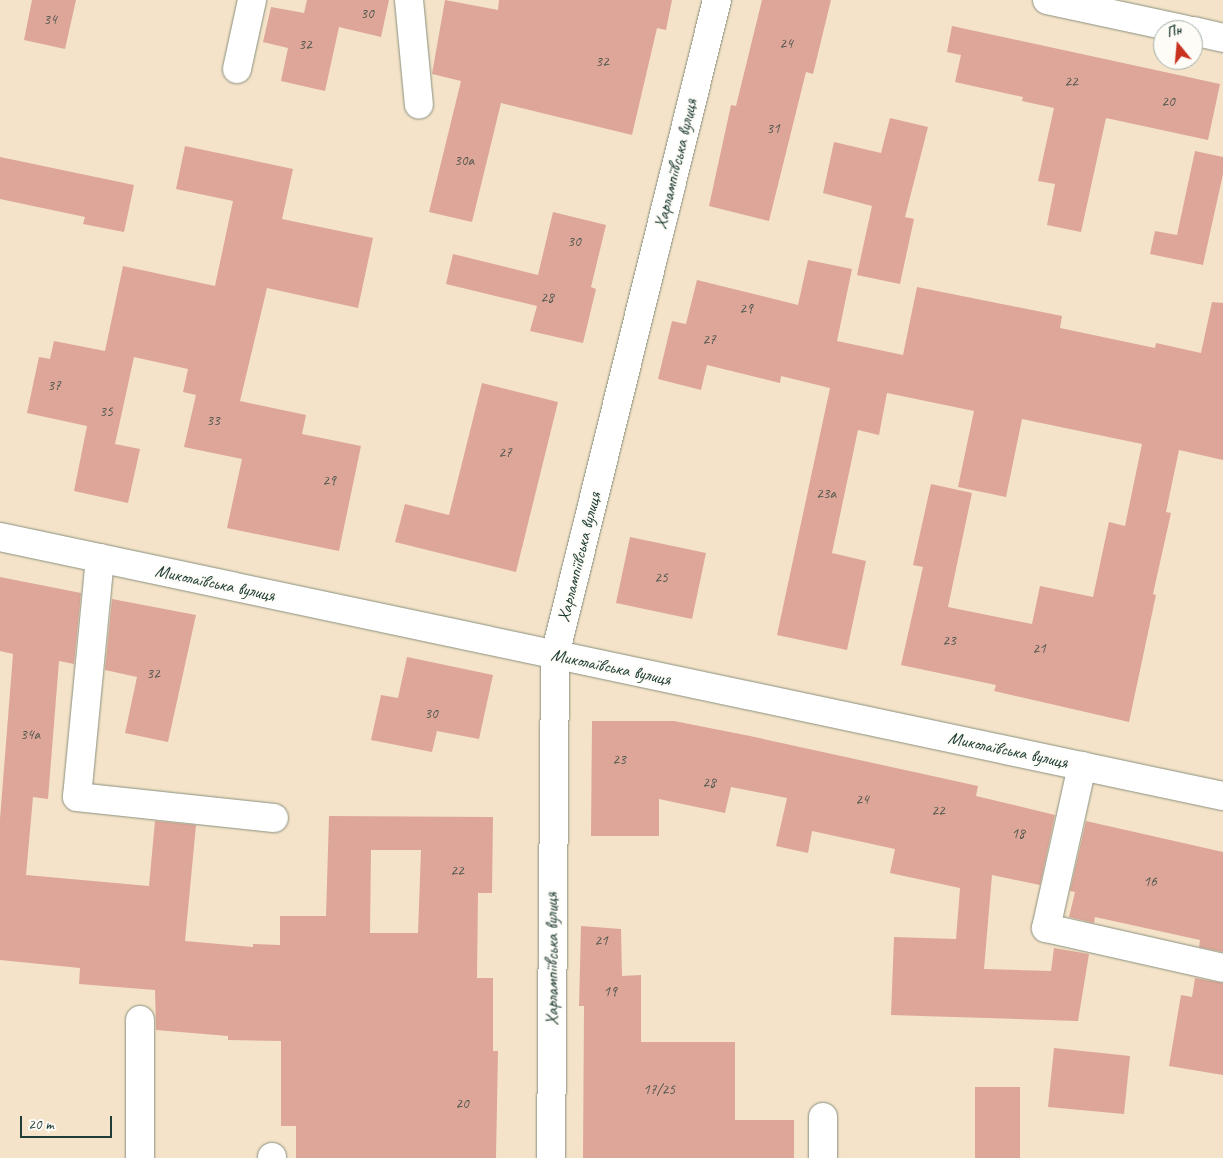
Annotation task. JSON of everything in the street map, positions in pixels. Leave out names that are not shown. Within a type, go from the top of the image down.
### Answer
[{"type":"street","points":[[237,69],[252,0]]},
{"type":"street","points":[[409,0],[419,105]]},
{"type":"street","name":"Харлампіївська вулиця","points":[[551,1158],[555,654],[717,0]]},
{"type":"street","points":[[1062,2],[1153,22]]},
{"type":"street","points":[[1203,33],[1223,38]]},
{"type":"street","name":"Миколаївська вулиця","points":[[0,537],[1223,796]]},
{"type":"street","points":[[100,558],[77,798],[274,818]]},
{"type":"street","points":[[1082,766],[1046,928],[1223,968]]},
{"type":"street","points":[[140,1020],[140,1158]]},
{"type":"street","points":[[823,1117],[823,1158]]},
{"type":"building","points":[[32,0],[76,0],[65,49],[24,40]]},
{"type":"building","points":[[307,0],[389,0],[381,37],[339,27],[325,91],[281,81],[288,48],[263,42],[271,7],[304,13]]},
{"type":"building","points":[[445,0],[498,10],[499,0],[672,0],[666,30],[657,28],[632,135],[501,103],[472,222],[429,212],[461,81],[432,74]]},
{"type":"building","points":[[762,0],[831,0],[813,74],[806,72],[769,221],[709,206],[731,105],[736,106]]},
{"type":"building","points":[[952,26],[1220,84],[1208,140],[1106,118],[1081,232],[1047,225],[1055,184],[1038,181],[1054,108],[1022,101],[1023,97],[955,82],[961,55],[947,52]]},
{"type":"building","points":[[890,118],[928,127],[905,217],[914,219],[900,284],[857,275],[872,206],[823,193],[834,142],[881,153]]},
{"type":"building","points":[[185,146],[293,169],[282,219],[373,238],[358,308],[267,288],[240,401],[306,415],[302,434],[361,446],[339,551],[227,528],[242,459],[184,447],[196,395],[183,392],[188,369],[134,357],[115,444],[140,449],[128,503],[74,491],[87,426],[27,413],[39,357],[50,359],[54,341],[105,351],[123,266],[215,286],[233,201],[176,189]]},
{"type":"building","points":[[1195,151],[1223,157],[1223,174],[1203,265],[1150,254],[1155,231],[1177,235]]},
{"type":"building","points":[[0,157],[134,185],[124,232],[83,224],[85,217],[0,199]]},
{"type":"building","points":[[553,212],[606,225],[591,287],[596,289],[583,343],[530,331],[537,306],[446,284],[453,254],[538,275]]},
{"type":"building","points":[[808,260],[852,269],[837,341],[903,355],[917,287],[1062,316],[1060,328],[1155,348],[1156,343],[1201,353],[1212,302],[1223,303],[1223,460],[1179,450],[1166,512],[1171,513],[1153,594],[1156,595],[1129,722],[994,691],[996,685],[901,665],[923,567],[913,565],[931,484],[972,493],[948,607],[1032,624],[1040,586],[1093,597],[1109,522],[1125,526],[1142,444],[1022,419],[1006,497],[958,487],[974,411],[887,393],[879,435],[858,430],[832,553],[866,561],[847,650],[777,635],[830,388],[781,376],[780,383],[707,365],[701,390],[658,379],[672,321],[686,324],[697,280],[798,305]]},
{"type":"building","points":[[482,383],[558,402],[516,572],[395,542],[405,504],[449,515]]},
{"type":"building","points":[[630,537],[706,553],[692,619],[616,603]]},
{"type":"building","points":[[0,577],[81,593],[74,664],[59,661],[48,799],[33,797],[26,875],[149,886],[155,821],[196,825],[185,941],[253,947],[253,944],[280,945],[280,916],[326,916],[329,816],[493,817],[492,893],[478,893],[477,978],[493,978],[493,1051],[498,1051],[496,1158],[296,1158],[296,1126],[281,1126],[281,1041],[228,1040],[228,1036],[156,1030],[155,990],[79,984],[80,968],[0,960],[0,819],[13,654],[0,651]],"holes":[[[371,850],[421,850],[418,933],[370,933]]]},
{"type":"building","points":[[112,599],[196,615],[168,742],[125,733],[137,677],[105,670]]},
{"type":"building","points":[[407,657],[493,675],[479,739],[437,731],[432,752],[371,740],[381,695],[398,698]]},
{"type":"building","points":[[592,721],[674,721],[750,736],[978,786],[976,796],[1055,815],[1040,885],[992,875],[984,969],[1051,971],[1054,948],[1089,954],[1078,1021],[891,1015],[894,937],[956,939],[960,888],[890,873],[895,849],[812,831],[808,853],[776,846],[787,798],[731,787],[725,813],[659,799],[659,836],[591,836]]},
{"type":"building","points":[[1086,821],[1223,852],[1223,952],[1199,947],[1200,940],[1095,917],[1094,923],[1069,917],[1075,892],[1070,891]]},
{"type":"building","points":[[581,926],[621,929],[622,976],[641,975],[641,1042],[735,1042],[735,1120],[794,1120],[794,1158],[583,1158],[584,1006],[579,1006]]},
{"type":"building","points":[[1195,978],[1223,983],[1223,1075],[1169,1066],[1181,995],[1192,997]]},
{"type":"building","points":[[1054,1048],[1130,1056],[1124,1114],[1048,1107]]},
{"type":"building","points":[[975,1087],[1020,1087],[1020,1158],[975,1158]]}]
